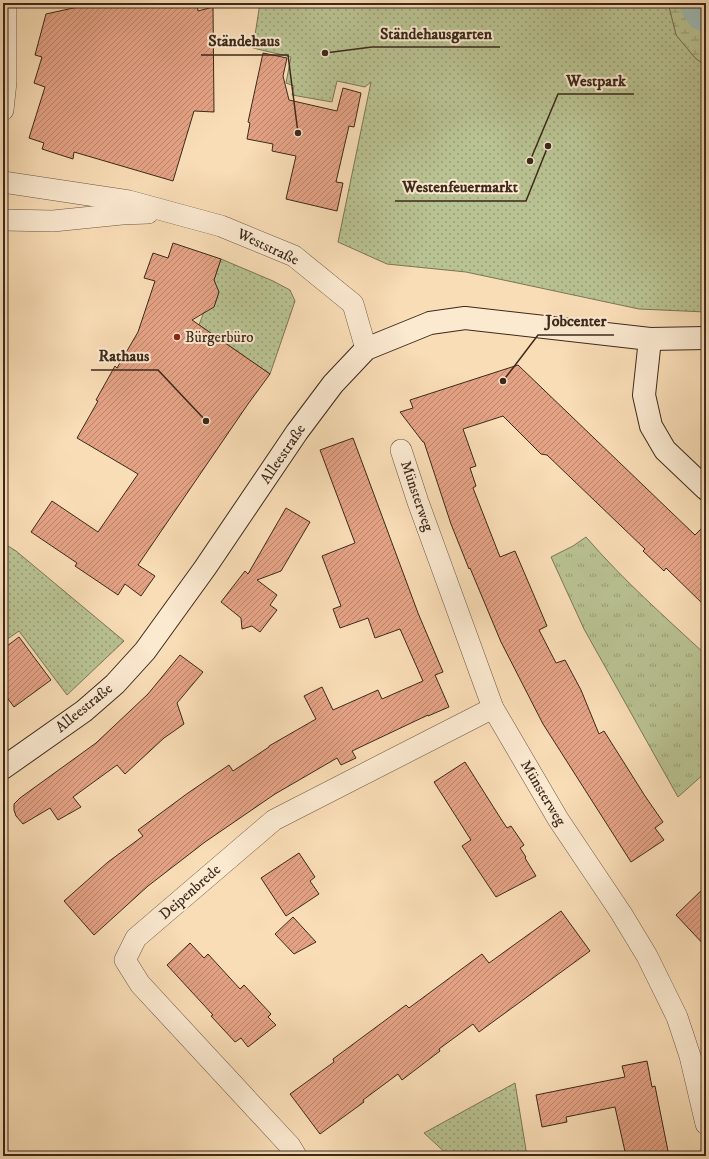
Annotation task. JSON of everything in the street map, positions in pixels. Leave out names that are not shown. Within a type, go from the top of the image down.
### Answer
[{"type":"main road","name":"Alleestraße","points":[[3,768],[84,711],[115,684],[145,651],[205,568],[297,432],[332,384],[366,349],[430,323],[465,318],[650,339],[706,338]]},
{"type":"main road","points":[[650,339],[644,395],[651,426],[665,450],[706,489]]},
{"type":"street","points":[[3,110],[6,82],[6,3]]},
{"type":"street","name":"Weststraße","points":[[3,182],[129,201],[173,212],[221,226],[294,256],[353,304],[366,349]]},
{"type":"street","name":"Weststraße","points":[[3,220],[53,221],[122,214],[173,212]]},
{"type":"street","name":"Münsterweg","points":[[401,450],[418,502],[493,708],[558,818],[621,913],[647,956],[679,1023],[690,1056],[706,1124]]},
{"type":"street","name":"Deipenbrede","points":[[296,1156],[290,1146],[140,984],[125,960],[136,938],[274,820],[493,708]]},
{"type":"green space","points":[[260,3],[668,3],[676,35],[695,58],[706,66],[706,312],[639,309],[466,272],[387,264],[338,242],[371,82],[365,87],[337,81],[332,102],[292,95],[294,86],[286,83],[291,57],[253,48]]},
{"type":"green space","points":[[668,3],[706,3],[706,66],[695,58],[676,35]]},
{"type":"green space","points":[[221,259],[273,281],[290,290],[295,301],[270,374],[199,325],[207,304],[214,307],[219,292],[212,290]]},
{"type":"green space","points":[[586,537],[629,583],[706,655],[706,772],[678,797],[584,629],[551,557],[573,546]]},
{"type":"green space","points":[[3,543],[16,551],[124,641],[67,695],[19,631],[3,642]]},
{"type":"green space","points":[[515,1083],[527,1156],[449,1156],[424,1133]]},
{"type":"building","points":[[96,3],[197,3],[198,11],[213,7],[214,112],[194,111],[173,181],[74,152],[73,159],[42,149],[44,143],[29,138],[45,87],[34,83],[42,57],[35,55],[46,14]]},
{"type":"building","points":[[263,53],[287,58],[283,76],[289,100],[337,111],[343,88],[361,93],[354,127],[349,126],[336,182],[343,183],[337,211],[286,199],[296,156],[272,151],[273,144],[247,139],[250,123],[248,122]]},
{"type":"building","points":[[173,243],[221,259],[214,280],[219,292],[214,307],[192,320],[270,374],[138,565],[155,576],[141,596],[125,584],[118,595],[75,566],[77,563],[31,532],[52,501],[98,532],[138,474],[77,438],[98,401],[96,400],[115,366],[117,368],[138,332],[155,281],[144,278],[153,253],[168,258]]},
{"type":"building","points":[[518,365],[695,535],[706,524],[706,607],[666,568],[664,571],[643,551],[645,549],[547,455],[541,454],[503,416],[463,429],[476,466],[470,468],[476,486],[473,488],[500,557],[515,551],[547,626],[539,630],[556,663],[565,660],[581,690],[599,734],[604,731],[663,822],[655,828],[664,840],[631,862],[543,724],[501,642],[470,568],[469,569],[451,524],[424,442],[400,412],[413,408],[410,400]]},
{"type":"building","points":[[353,438],[418,613],[443,672],[435,675],[449,707],[428,715],[352,751],[356,758],[341,765],[337,758],[275,794],[205,842],[148,886],[94,935],[64,901],[108,862],[143,836],[138,830],[188,793],[229,765],[233,771],[269,746],[316,719],[304,696],[322,687],[333,710],[378,690],[382,699],[423,681],[400,629],[375,638],[368,618],[340,628],[333,609],[341,606],[322,556],[355,543],[320,450]]},
{"type":"building","points":[[286,508],[310,522],[281,571],[257,580],[277,595],[270,605],[277,610],[260,632],[252,626],[242,629],[241,618],[221,602],[245,571],[248,574]]},
{"type":"building","points":[[19,637],[51,680],[14,707],[3,692],[3,649]]},
{"type":"building","points":[[180,655],[203,672],[177,703],[184,724],[164,738],[125,774],[117,765],[73,797],[81,807],[58,820],[50,808],[23,824],[16,816],[14,804],[20,798],[96,743],[148,694]]},
{"type":"building","points":[[465,762],[507,828],[511,826],[524,845],[520,848],[536,876],[496,897],[462,846],[471,840],[434,782]]},
{"type":"building","points":[[299,853],[315,877],[310,881],[319,894],[286,916],[261,878]]},
{"type":"building","points":[[706,886],[706,947],[676,915]]},
{"type":"building","points":[[561,911],[590,951],[479,1032],[473,1024],[439,1049],[440,1051],[402,1080],[398,1074],[363,1100],[364,1102],[320,1134],[290,1094],[334,1062],[333,1059],[406,1005],[409,1008],[482,954],[489,963]]},
{"type":"building","points":[[293,917],[316,942],[294,954],[275,934]]},
{"type":"building","points":[[190,943],[204,958],[208,954],[240,989],[244,985],[271,1014],[268,1017],[276,1025],[248,1047],[241,1038],[235,1042],[211,1016],[213,1015],[167,965]]},
{"type":"building","points":[[647,1061],[652,1087],[655,1086],[669,1156],[626,1156],[615,1107],[566,1117],[567,1122],[542,1127],[536,1095],[625,1077],[622,1066]]},
{"type":"waterway","points":[[702,3],[706,9]]},
{"type":"place","name":"Ständehausgarten","points":[[325,53]]},
{"type":"place","name":"Ständehaus","points":[[298,133]]},
{"type":"place","name":"Westenfeuermarkt","points":[[548,146]]},
{"type":"place","name":"Westpark","points":[[530,161]]},
{"type":"place","name":"Bürgerbüro","points":[[177,337]]},
{"type":"place","name":"Jobcenter","points":[[503,381]]},
{"type":"place","name":"Rathaus","points":[[206,421]]}]
